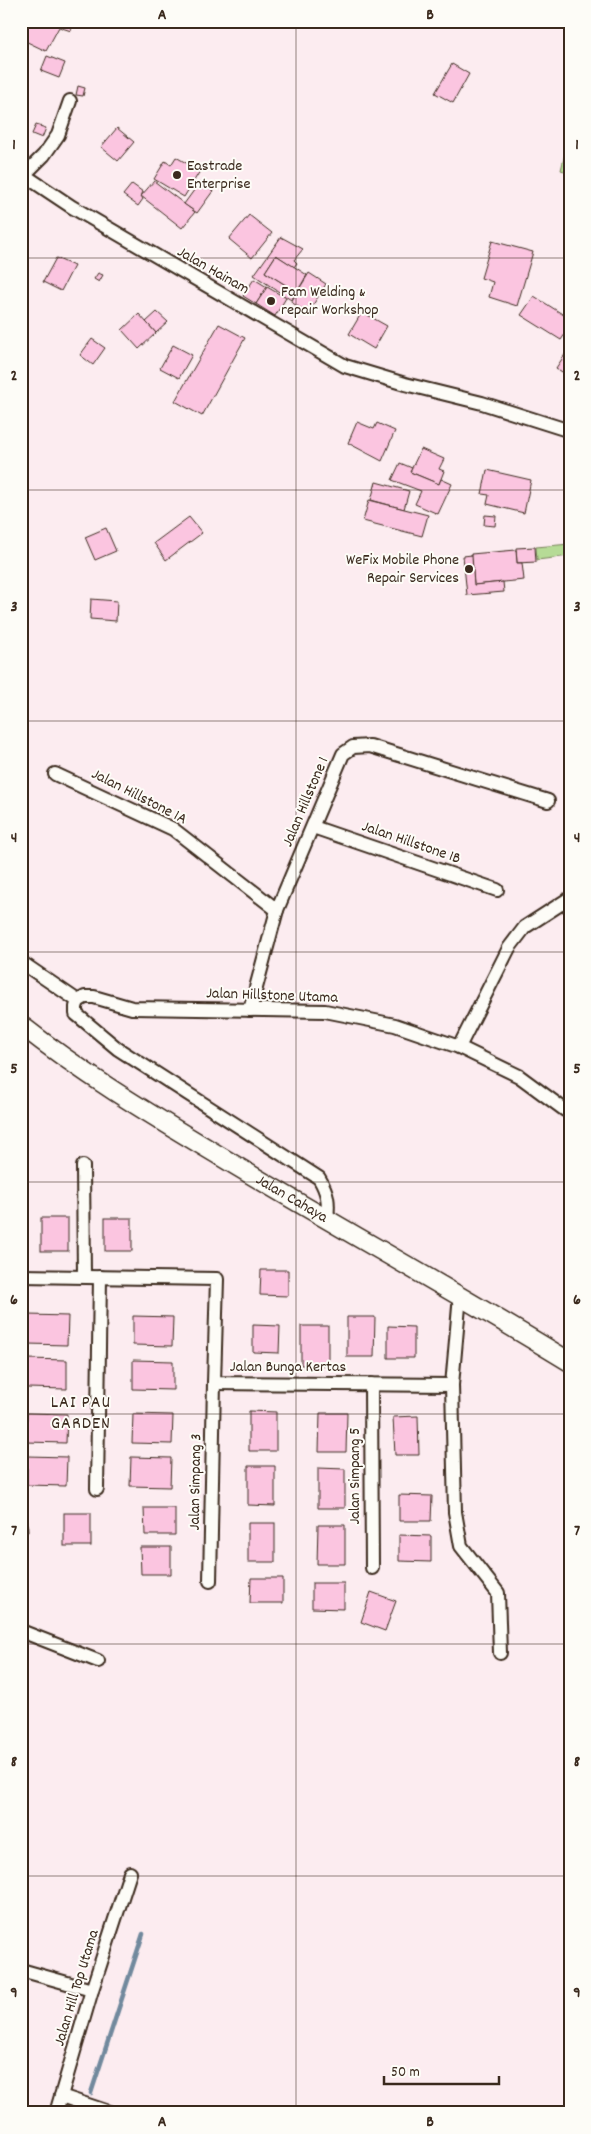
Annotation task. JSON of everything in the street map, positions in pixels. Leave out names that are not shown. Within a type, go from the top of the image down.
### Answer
[{"type":"street","points":[[23,174],[44,155],[58,135],[70,101]]},
{"type":"street","name":"Jalan Hainam","points":[[23,174],[72,207],[345,366],[405,384],[482,403],[570,431]]},
{"type":"street","name":"Jalan Hillstone 1","points":[[250,1010],[277,910],[343,754],[353,747],[370,746],[548,801]]},
{"type":"street","name":"Jalan Hillstone 1A","points":[[55,774],[173,829],[277,910]]},
{"type":"street","name":"Jalan Hillstone 1B","points":[[313,827],[497,890]]},
{"type":"street","points":[[459,1047],[509,948],[525,927],[570,898]]},
{"type":"street","points":[[21,962],[78,1001],[76,1014],[118,1049],[319,1178],[327,1191],[329,1203],[327,1219]]},
{"type":"street","name":"Jalan Hillstone Utama","points":[[78,1001],[85,997],[94,997],[132,1008],[325,1011],[395,1025],[459,1047],[519,1076],[564,1110],[570,1109]]},
{"type":"street","name":"Jalan Cahaya","points":[[21,1025],[63,1058],[109,1089],[327,1219],[460,1295],[570,1362]]},
{"type":"street","points":[[83,1166],[84,1276]]},
{"type":"street","name":"Jalan Bunga Kertas","points":[[21,1276],[217,1279],[214,1383],[452,1385]]},
{"type":"street","points":[[97,1488],[100,1276]]},
{"type":"street","points":[[460,1295],[452,1385],[457,1526],[461,1546],[498,1592],[500,1653]]},
{"type":"street","name":"Jalan Simpang 3","points":[[210,1581],[214,1383]]},
{"type":"street","name":"Jalan Simpang 5","points":[[371,1384],[372,1568]]},
{"type":"street","points":[[21,1631],[98,1661]]},
{"type":"street","name":"Jalan Hill Top Utama","points":[[56,2113],[92,1990],[130,1873]]},
{"type":"street","points":[[21,1970],[92,1990]]},
{"type":"street","points":[[61,2096],[112,2113]]},
{"type":"green space","points":[[570,133],[570,173],[561,170]]},
{"type":"green space","points":[[570,544],[570,556],[537,560],[536,547]]},
{"type":"building","points":[[21,21],[73,21],[71,31],[59,27],[46,51],[21,39]]},
{"type":"building","points":[[47,56],[65,63],[59,78],[41,71]]},
{"type":"building","points":[[452,64],[469,74],[453,103],[435,93]]},
{"type":"building","points":[[78,86],[85,88],[83,96],[76,95]]},
{"type":"building","points":[[36,125],[46,128],[42,138],[32,134]]},
{"type":"building","points":[[117,128],[134,142],[118,161],[101,147]]},
{"type":"building","name":"Eastrade Enterprise","points":[[176,157],[200,171],[184,197],[154,179],[165,161],[171,165]]},
{"type":"building","points":[[154,181],[195,212],[182,228],[141,196]]},
{"type":"building","points":[[200,182],[213,191],[197,213],[184,204]]},
{"type":"building","points":[[132,184],[143,192],[141,196],[143,199],[138,206],[123,195]]},
{"type":"building","points":[[249,215],[272,233],[252,258],[229,239]]},
{"type":"building","points":[[281,237],[303,249],[294,260],[297,263],[294,267],[276,255],[265,272],[297,292],[291,300],[254,275]]},
{"type":"building","points":[[492,241],[533,252],[517,306],[489,297],[493,282],[481,278]]},
{"type":"building","points":[[276,255],[307,275],[297,292],[265,272]]},
{"type":"building","points":[[56,258],[74,266],[61,291],[43,282]]},
{"type":"building","points":[[98,273],[103,275],[99,282],[94,279]]},
{"type":"building","points":[[309,273],[326,284],[308,313],[291,302]]},
{"type":"building","points":[[254,279],[267,287],[256,304],[243,296]]},
{"type":"building","name":"Fam Welding & repair Workshop","points":[[267,287],[286,298],[275,316],[256,304]]},
{"type":"building","points":[[534,296],[570,319],[570,327],[561,340],[521,315]]},
{"type":"building","points":[[157,312],[168,322],[156,333],[146,322]]},
{"type":"building","points":[[362,312],[387,326],[374,349],[349,334]]},
{"type":"building","points":[[139,314],[156,333],[139,349],[122,330]]},
{"type":"building","points":[[219,324],[245,338],[202,416],[175,401]]},
{"type":"building","points":[[92,339],[105,348],[93,365],[80,355]]},
{"type":"building","points":[[173,345],[192,355],[179,378],[160,368]]},
{"type":"building","points":[[570,347],[570,377],[556,368]]},
{"type":"building","points":[[357,422],[374,429],[377,423],[395,431],[382,461],[348,443]]},
{"type":"building","points":[[421,449],[444,459],[439,469],[444,471],[439,484],[410,472]]},
{"type":"building","points":[[400,463],[412,468],[410,472],[439,484],[441,479],[452,484],[438,514],[415,504],[421,491],[392,480]]},
{"type":"building","points":[[487,470],[531,480],[524,513],[487,504],[489,495],[482,494]]},
{"type":"building","points":[[376,482],[409,491],[404,509],[371,500]]},
{"type":"building","points":[[369,500],[428,515],[422,536],[363,521]]},
{"type":"building","points":[[485,515],[496,516],[495,526],[484,525]]},
{"type":"building","points":[[189,517],[202,533],[166,560],[154,543]]},
{"type":"building","points":[[106,528],[116,551],[95,560],[85,537]]},
{"type":"building","points":[[535,547],[536,562],[517,563],[516,548]]},
{"type":"building","points":[[516,550],[517,563],[522,563],[524,580],[474,585],[471,554]]},
{"type":"building","name":"WeFix Mobile Phone Repair Services","points":[[472,555],[474,585],[503,582],[504,592],[467,595],[463,556]]},
{"type":"building","points":[[91,599],[117,601],[116,621],[90,619]]},
{"type":"building","points":[[21,1218],[27,1218],[27,1250],[21,1250]]},
{"type":"building","points":[[41,1218],[68,1218],[68,1251],[41,1251]]},
{"type":"building","points":[[105,1218],[132,1218],[132,1251],[105,1251]]},
{"type":"building","points":[[261,1270],[288,1270],[288,1296],[260,1295]]},
{"type":"building","points":[[28,1315],[68,1316],[67,1345],[28,1344]]},
{"type":"building","points":[[133,1316],[173,1317],[172,1346],[133,1345]]},
{"type":"building","points":[[347,1317],[375,1317],[374,1357],[347,1357]]},
{"type":"building","points":[[253,1325],[280,1326],[279,1353],[253,1352]]},
{"type":"building","points":[[301,1326],[328,1326],[328,1365],[301,1365]]},
{"type":"building","points":[[388,1326],[414,1327],[414,1358],[388,1358]]},
{"type":"building","points":[[27,1359],[67,1360],[67,1389],[27,1388]]},
{"type":"building","points":[[133,1360],[173,1361],[173,1390],[133,1389]]},
{"type":"building","points":[[249,1411],[276,1412],[276,1451],[249,1451]]},
{"type":"building","points":[[27,1413],[67,1414],[66,1443],[26,1442]]},
{"type":"building","points":[[320,1413],[347,1413],[346,1452],[319,1452]]},
{"type":"building","points":[[133,1414],[173,1415],[172,1444],[132,1443]]},
{"type":"building","points":[[418,1416],[419,1455],[395,1455],[393,1417]]},
{"type":"building","points":[[27,1456],[67,1457],[66,1486],[27,1485]]},
{"type":"building","points":[[131,1457],[171,1458],[170,1487],[130,1486]]},
{"type":"building","points":[[248,1466],[275,1466],[275,1506],[248,1505]]},
{"type":"building","points":[[318,1468],[345,1469],[345,1508],[318,1508]]},
{"type":"building","points":[[399,1495],[432,1496],[431,1521],[399,1521]]},
{"type":"building","points":[[21,1505],[27,1505],[28,1532],[21,1532]]},
{"type":"building","points":[[144,1508],[175,1508],[175,1535],[145,1535]]},
{"type":"building","points":[[64,1513],[91,1513],[91,1546],[64,1546]]},
{"type":"building","points":[[248,1523],[275,1523],[275,1562],[248,1562]]},
{"type":"building","points":[[318,1525],[345,1525],[345,1564],[317,1564]]},
{"type":"building","points":[[399,1535],[431,1536],[431,1562],[399,1561]]},
{"type":"building","points":[[140,1547],[171,1547],[171,1574],[141,1574]]},
{"type":"building","points":[[251,1578],[283,1578],[283,1603],[250,1603]]},
{"type":"building","points":[[312,1583],[344,1583],[344,1609],[312,1608]]},
{"type":"building","points":[[371,1592],[396,1601],[385,1631],[361,1622]]},
{"type":"waterway","points":[[91,2093],[143,1934]]},
{"type":"place","name":"Eastrade Enterprise","points":[[177,175]]},
{"type":"place","name":"Fam Welding & repair Workshop","points":[[271,301]]},
{"type":"place","name":"WeFix Mobile Phone Repair Services","points":[[469,569]]},
{"type":"district","name":"LAI PAU GARDEN","points":[[81,1414]]}]
